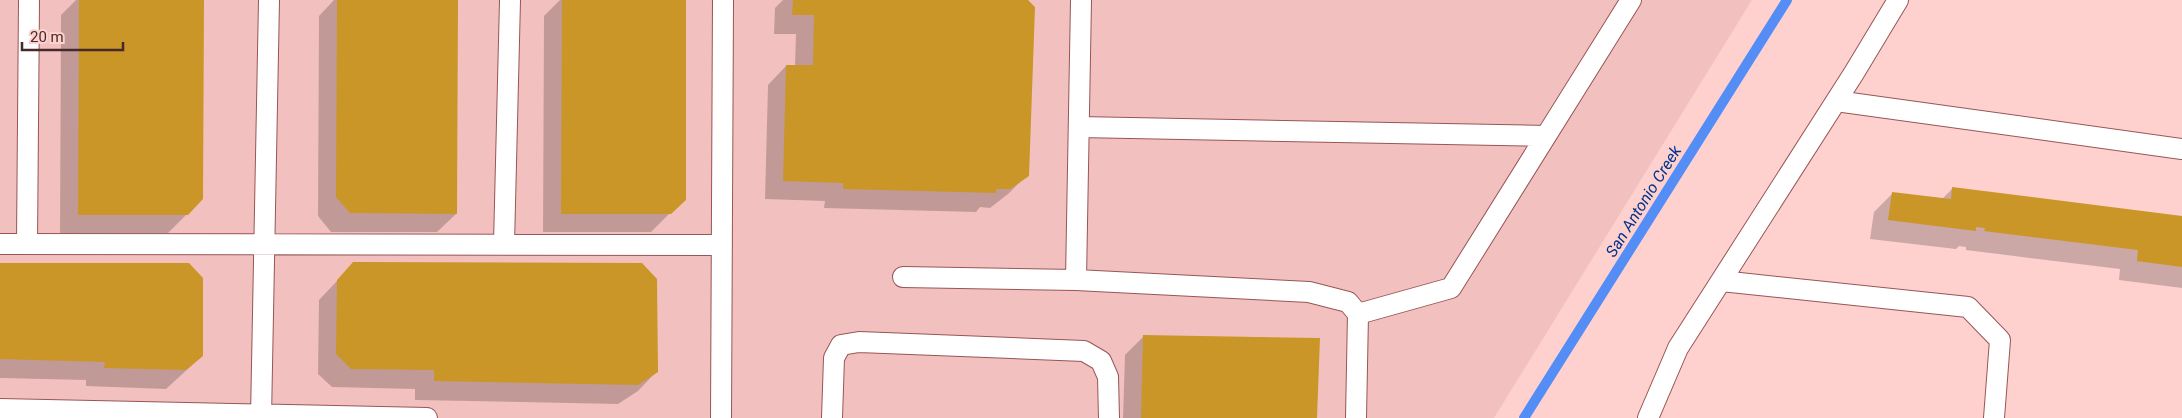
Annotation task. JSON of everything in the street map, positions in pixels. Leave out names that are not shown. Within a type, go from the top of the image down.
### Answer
[{"type":"lane","points":[[27,244],[29,0]]},
{"type":"lane","points":[[261,416],[269,0]]},
{"type":"lane","points":[[504,244],[510,0]]},
{"type":"lane","points":[[721,418],[723,0]]},
{"type":"lane","points":[[1076,280],[1081,0]]},
{"type":"lane","points":[[1358,314],[1451,288],[1631,0]]},
{"type":"lane","points":[[1648,418],[1678,348],[1836,101],[1898,0]]},
{"type":"lane","points":[[1836,101],[2182,149]]},
{"type":"lane","points":[[1078,127],[1546,136]]},
{"type":"lane","points":[[0,244],[264,243],[722,246]]},
{"type":"lane","points":[[903,277],[1076,280],[1309,292],[1348,302],[1358,314],[1356,418]]},
{"type":"lane","points":[[1721,281],[1968,307],[2000,340],[1994,418]]},
{"type":"lane","points":[[832,418],[834,358],[841,345],[859,342],[1084,350],[1101,361],[1108,378],[1109,418]]},
{"type":"lane","points":[[0,409],[427,418]]},
{"type":"shaded area","points":[[0,0],[1752,0],[1494,418],[0,418]]},
{"type":"building","points":[[79,0],[204,0],[203,199],[188,215],[78,215]]},
{"type":"building","points":[[337,0],[458,0],[457,214],[350,213],[336,197]]},
{"type":"building","points":[[562,0],[686,0],[686,200],[671,214],[561,214]]},
{"type":"building","points":[[793,0],[1028,0],[1035,7],[1029,176],[1010,189],[996,189],[996,193],[843,189],[843,183],[783,181],[786,65],[813,65],[814,15],[792,15]]},
{"type":"building","points":[[1952,187],[2182,216],[2182,267],[2137,261],[2138,250],[1984,231],[1985,228],[1976,227],[1976,231],[1888,220],[1892,192],[1951,199]]},
{"type":"building","points":[[353,262],[642,263],[657,279],[658,372],[638,385],[434,381],[434,370],[351,369],[336,354],[337,280]]},
{"type":"building","points":[[0,263],[189,263],[203,278],[203,356],[186,370],[104,368],[105,362],[0,359]]},
{"type":"building","points":[[1143,335],[1320,338],[1317,418],[1141,418]]},
{"type":"waterway","name":"San Antonio Creek","points":[[1524,418],[1787,0]]}]
